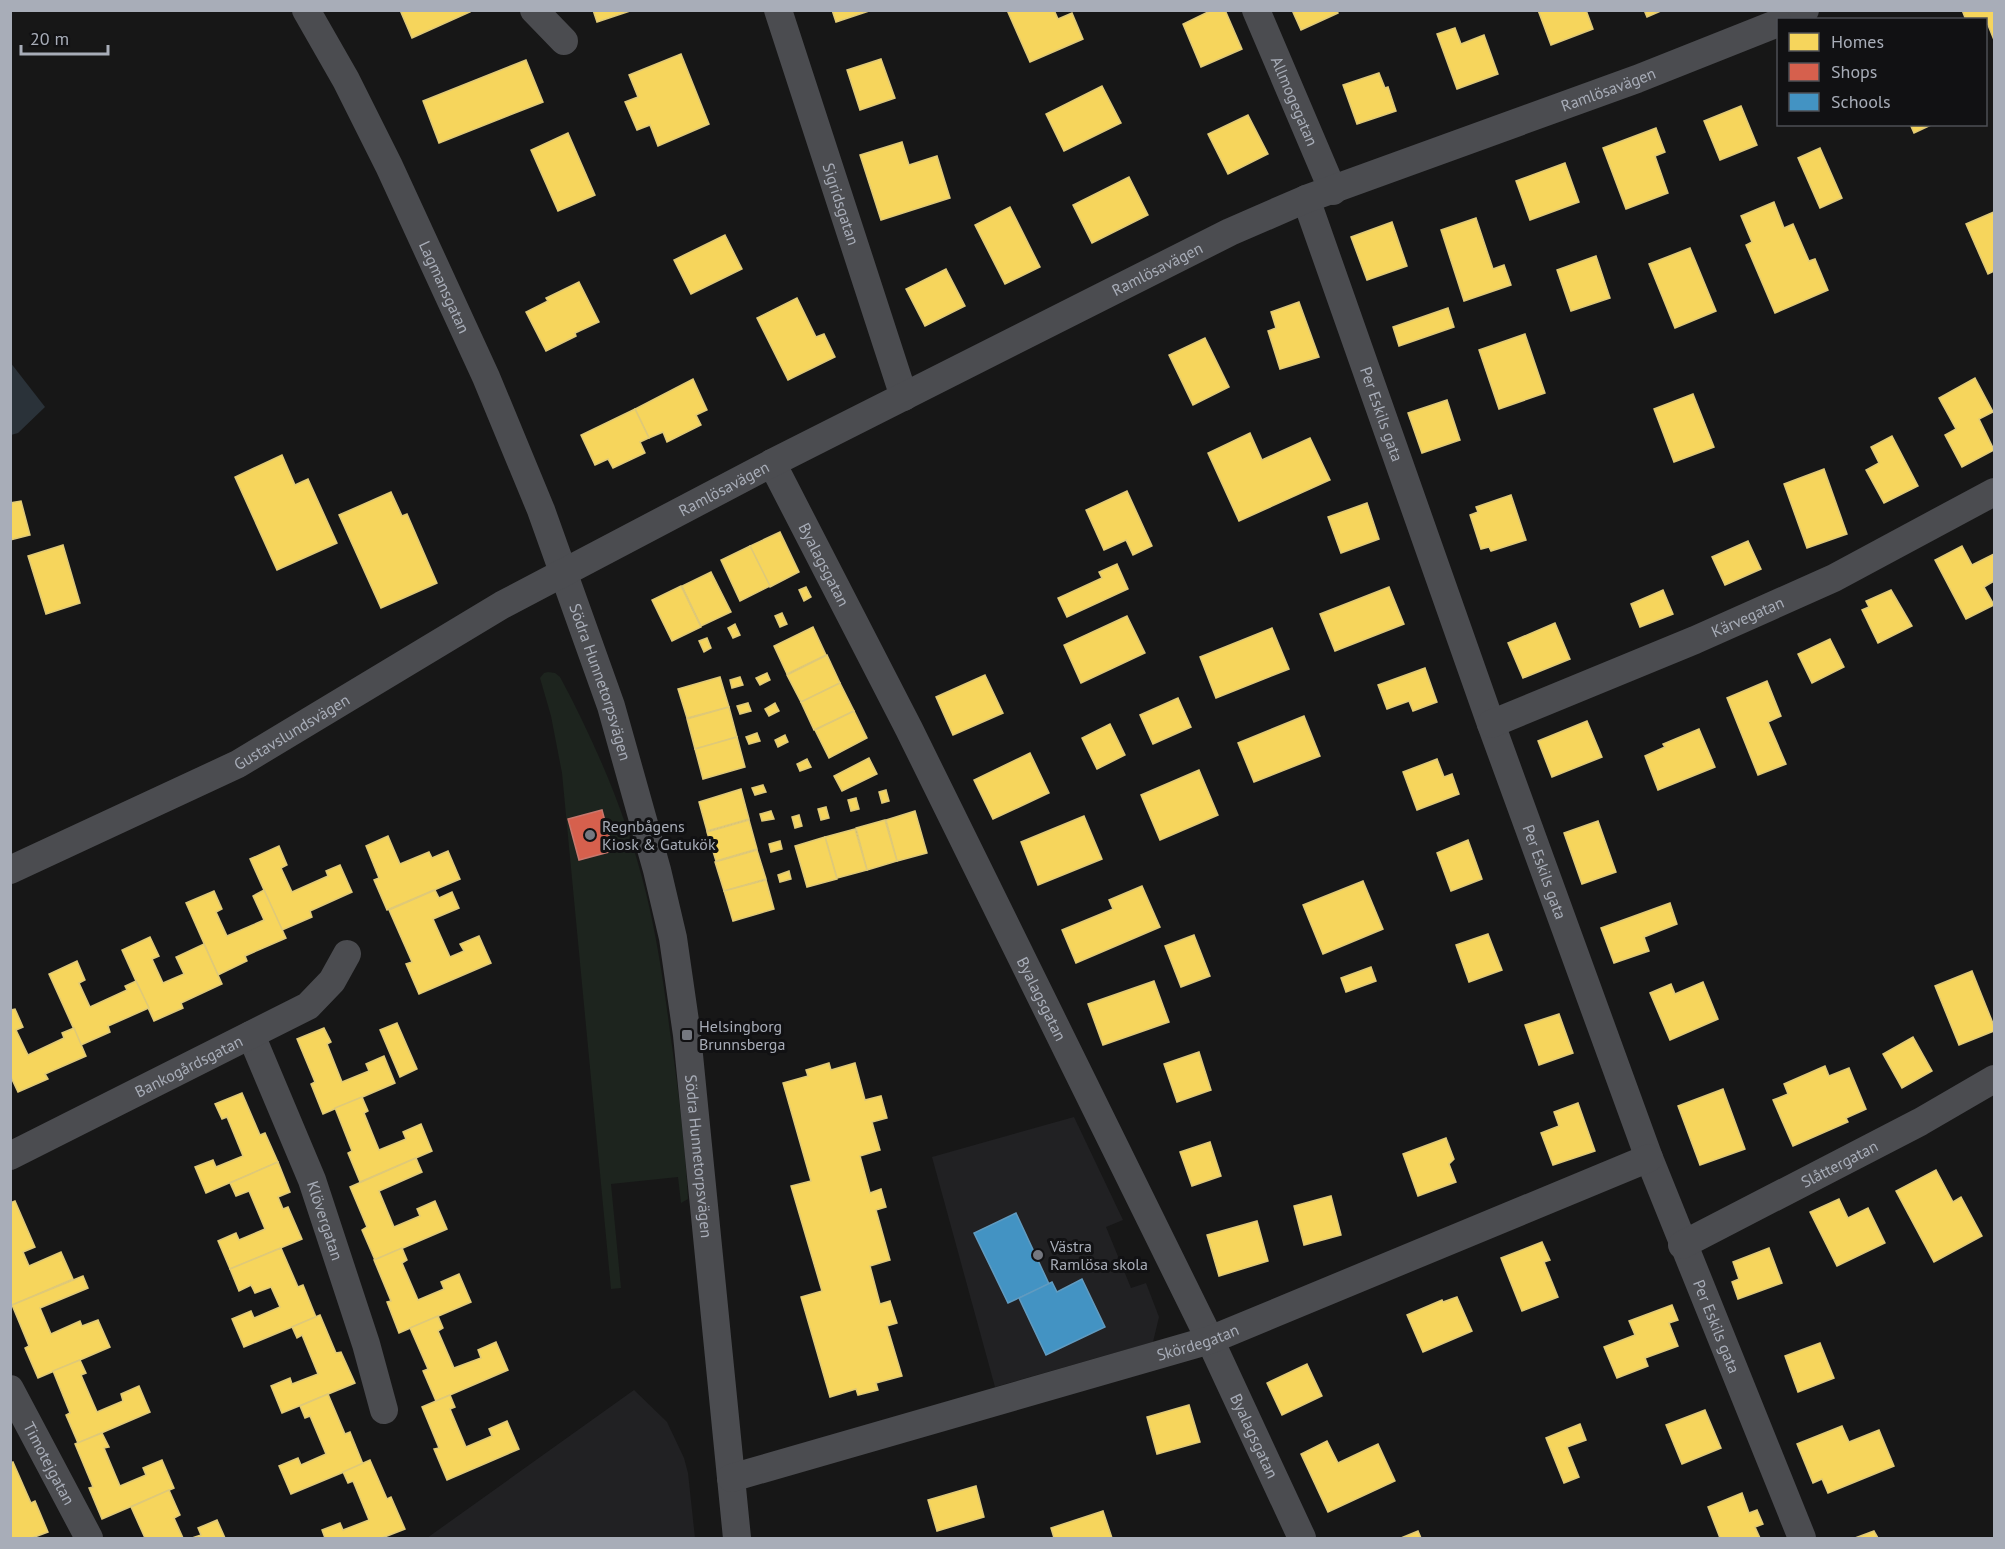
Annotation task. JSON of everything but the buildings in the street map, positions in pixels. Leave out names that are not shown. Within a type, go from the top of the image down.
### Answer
[{"type":"street","name":"Lagmansgatan","points":[[306,10],[346,80],[435,261],[541,510],[563,574]]},
{"type":"street","points":[[534,10],[564,41]]},
{"type":"street","name":"Sigridsgatan","points":[[778,10],[904,397]]},
{"type":"street","name":"Allmogegatan","points":[[1257,10],[1333,191]]},
{"type":"street","points":[[1789,18],[1805,10]]},
{"type":"street","name":"Ramlösavägen","points":[[563,574],[772,463],[1230,232],[1306,199],[1627,83],[1777,23]]},
{"type":"street","name":"Per Eskils gata","points":[[1306,199],[1491,724],[1649,1158],[1682,1245],[1803,1539]]},
{"type":"street","name":"Byalagsgatan","points":[[772,463],[909,729],[1210,1340],[1302,1539]]},
{"type":"street","name":"Kärvegatan","points":[[1491,724],[1695,640],[1825,582],[1995,492]]},
{"type":"street","name":"Gustavslundsvägen","points":[[10,870],[238,764],[502,605],[563,574]]},
{"type":"street","name":"Södra Hunnetorpsvägen","points":[[563,574],[611,706],[657,870],[673,938],[687,1035],[737,1539]]},
{"type":"street","name":"Bankogårdsgatan","points":[[10,1156],[308,1006],[332,981],[347,954]]},
{"type":"street","name":"Klövergatan","points":[[251,1035],[312,1180],[366,1344],[384,1410]]},
{"type":"street","name":"Slåttergatan","points":[[1682,1245],[1920,1122],[1995,1079]]},
{"type":"street","name":"Skördegatan","points":[[731,1478],[1210,1340],[1649,1158]]},
{"type":"street","name":"Timotejgatan","points":[[10,1389],[88,1539]]},
{"type":"shaded area","points":[[10,362],[45,407],[18,433],[11,435]]},
{"type":"shaded area","points":[[548,672],[560,677],[586,729],[610,782],[639,865],[660,962],[678,1094],[688,1199],[681,1203],[678,1177],[611,1184],[621,1288],[611,1289],[562,773],[551,716],[540,678]]},
{"type":"shaded area","name":"Västra Ramlösa skola","points":[[1074,1117],[1123,1220],[1106,1227],[1131,1288],[1146,1283],[1159,1317],[1153,1342],[995,1387],[932,1157]]},
{"type":"shaded area","points":[[634,1390],[667,1422],[684,1458],[688,1473],[695,1538],[427,1538]]},
{"type":"place","name":"Regnbågens Kiosk & Gatukök","points":[[590,835]]},
{"type":"place","name":"Helsingborg Brunnsberga","points":[[687,1035]]},
{"type":"place","name":"Västra Ramlösa skola","points":[[1038,1255]]}]
